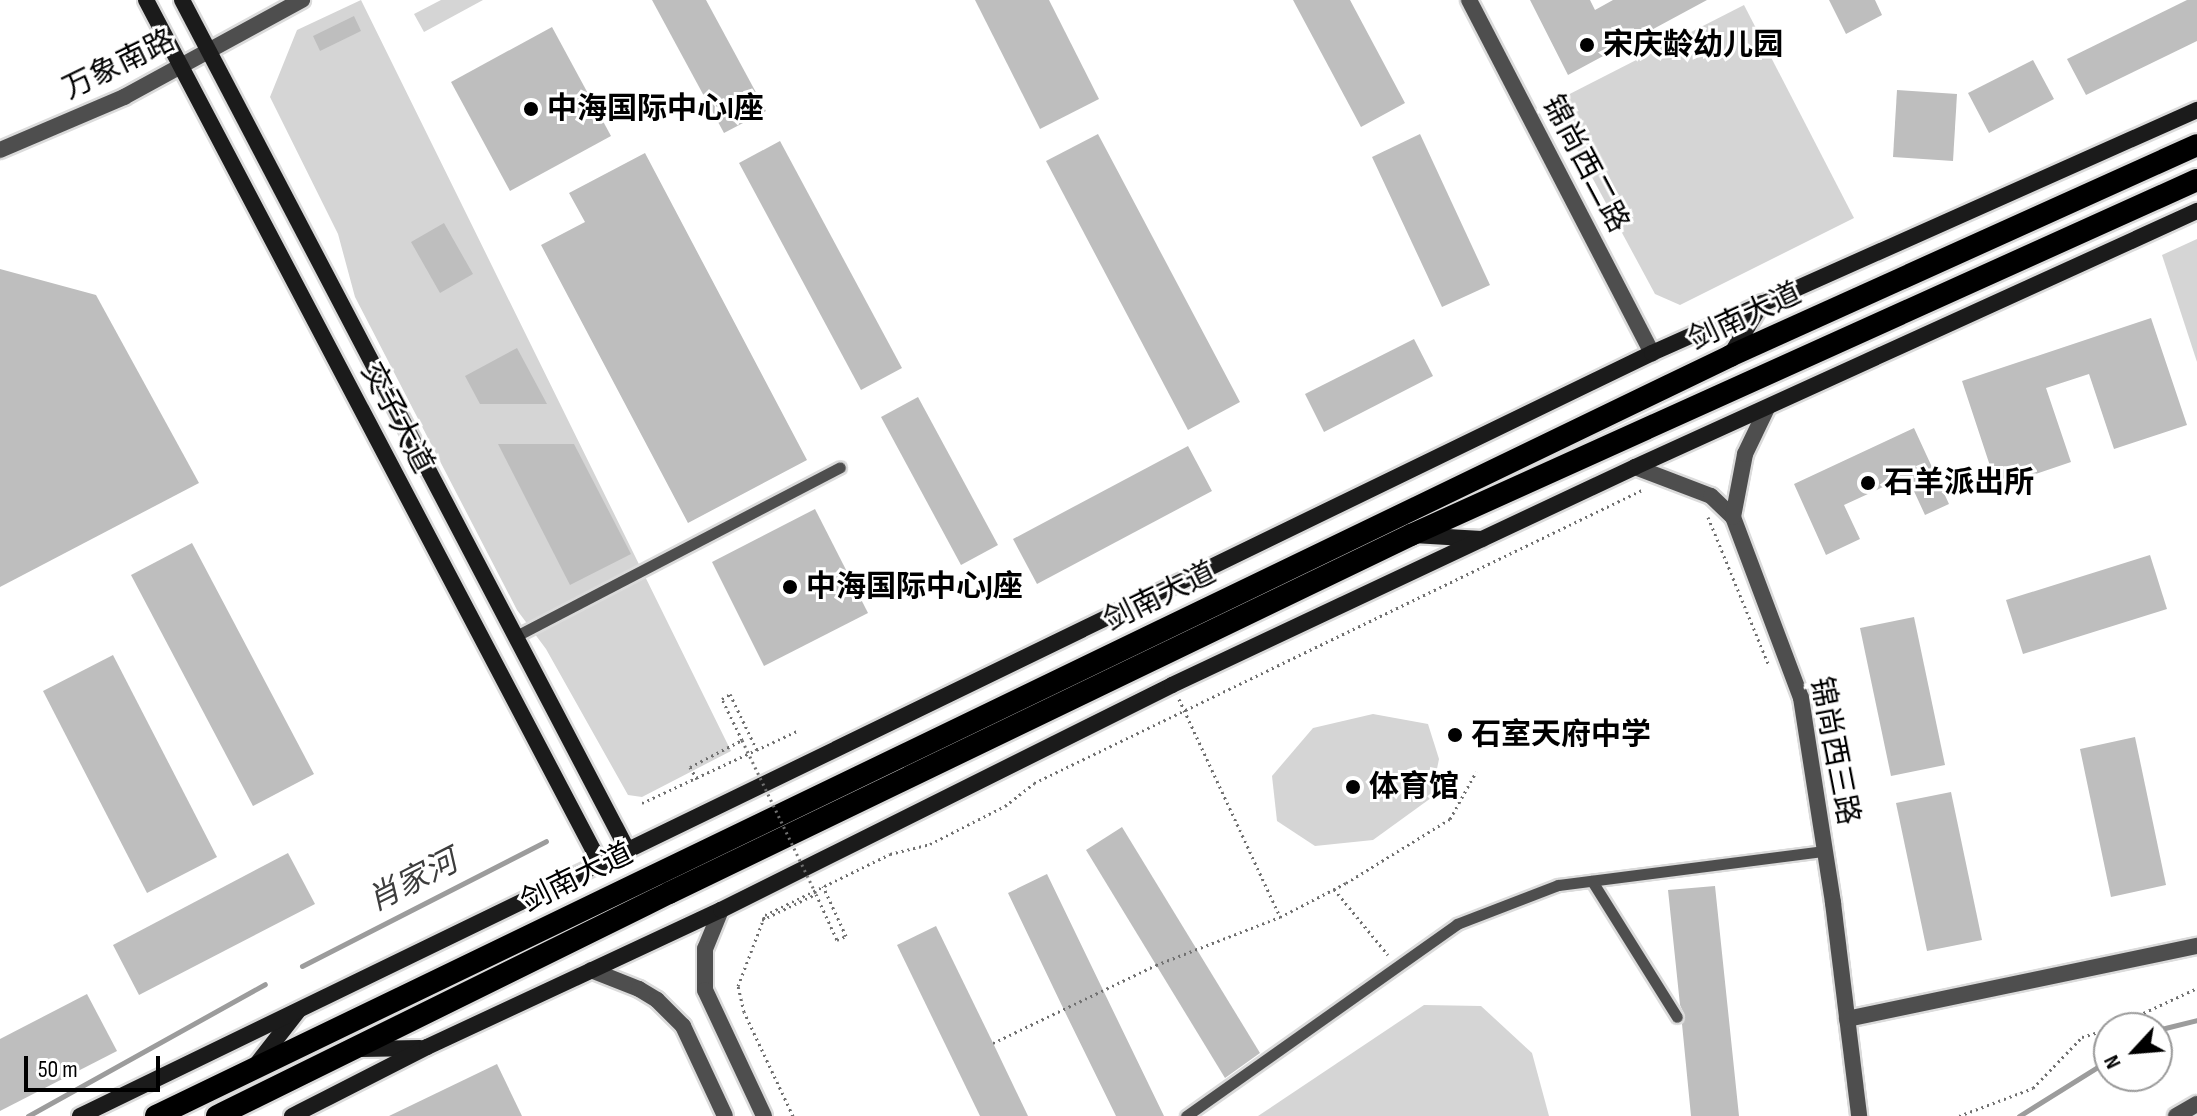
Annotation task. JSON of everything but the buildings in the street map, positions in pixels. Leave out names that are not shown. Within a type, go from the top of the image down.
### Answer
[{"type":"highway","name":"剑南大道","points":[[156,1116],[1730,356],[2197,145]]},
{"type":"highway","name":"剑南大道","points":[[217,1116],[1411,535],[2197,180]]},
{"type":"main road","name":"交子大道","points":[[146,0],[600,863]]},
{"type":"main road","name":"交子大道","points":[[182,0],[627,849]]},
{"type":"main road","points":[[80,1116],[1652,353],[2197,110]]},
{"type":"main road","points":[[292,1116],[427,1047],[721,910],[1172,685],[1486,540],[1635,467],[2197,211]]},
{"type":"main road","points":[[1730,356],[1762,303]]},
{"type":"main road","points":[[1411,535],[1486,540]]},
{"type":"main road","points":[[256,1066],[302,1006]]},
{"type":"main road","points":[[350,1049],[427,1047]]},
{"type":"street","name":"万象南路","points":[[0,150],[124,97],[302,0]]},
{"type":"street","name":"锦尚西二路","points":[[1469,0],[1652,353]]},
{"type":"street","points":[[1733,517],[1745,454],[1767,408]]},
{"type":"street","points":[[1635,467],[1711,496],[1733,517]]},
{"type":"street","name":"锦尚西三路","points":[[1733,517],[1801,698],[1825,851],[1859,1116]]},
{"type":"street","points":[[721,910],[705,949],[705,990],[764,1116]]},
{"type":"street","points":[[1847,1019],[2197,946]]},
{"type":"street","points":[[591,970],[648,995],[683,1026],[725,1116]]},
{"type":"lane","points":[[516,636],[840,467]]},
{"type":"lane","points":[[1186,1116],[1457,924],[1558,885],[1825,851]]},
{"type":"lane","points":[[1592,881],[1677,1017]]},
{"type":"path","points":[[793,1116],[744,1012],[738,986],[765,915],[890,854],[930,844],[1005,806],[1034,783],[1645,489]]},
{"type":"path","points":[[1706,514],[1773,676]]},
{"type":"path","points":[[1172,685],[1280,917]]},
{"type":"path","points":[[757,750],[730,694],[722,699],[837,940],[846,936],[823,886]]},
{"type":"path","points":[[642,803],[799,730]]},
{"type":"path","points":[[697,779],[690,767],[742,740]]},
{"type":"path","points":[[993,1043],[1156,965],[1280,917],[1334,889],[1450,819],[1476,772]]},
{"type":"path","points":[[1334,889],[1398,967]]},
{"type":"path","points":[[762,920],[816,894]]},
{"type":"path","points":[[2145,1012],[2197,988]]},
{"type":"path","points":[[1959,1116],[2033,1088],[2082,1037],[2093,1033]]},
{"type":"shaded area","points":[[361,0],[731,751],[642,797],[628,795],[546,649],[517,610],[355,297],[338,234],[270,97],[297,30]]},
{"type":"shaded area","points":[[441,0],[483,0],[424,32],[414,14]]},
{"type":"shaded area","points":[[1744,5],[1854,218],[1680,305],[1655,294],[1552,103]]},
{"type":"shaded area","points":[[2197,239],[2197,362],[2162,255]]},
{"type":"shaded area","name":"体育馆","points":[[1373,714],[1428,724],[1439,759],[1431,798],[1373,840],[1315,846],[1277,821],[1272,776],[1313,728]]},
{"type":"shaded area","points":[[1424,1005],[1481,1006],[1532,1053],[1549,1116],[1258,1116]]},
{"type":"waterway","name":"肖家河","points":[[302,966],[546,841]]},
{"type":"waterway","name":"肖家河","points":[[28,1116],[265,984]]},
{"type":"waterway","points":[[2173,1026],[2197,1020]]},
{"type":"waterway","points":[[2019,1116],[2093,1070]]},
{"type":"place","name":"宋庆龄幼儿园","points":[[1587,45]]},
{"type":"place","name":"中海国际中心I座","points":[[531,109]]},
{"type":"place","name":"石羊派出所","points":[[1868,483]]},
{"type":"place","name":"中海国际中心J座","points":[[790,587]]},
{"type":"place","name":"石室天府中学","points":[[1455,735]]},
{"type":"place","name":"体育馆","points":[[1353,787]]}]
